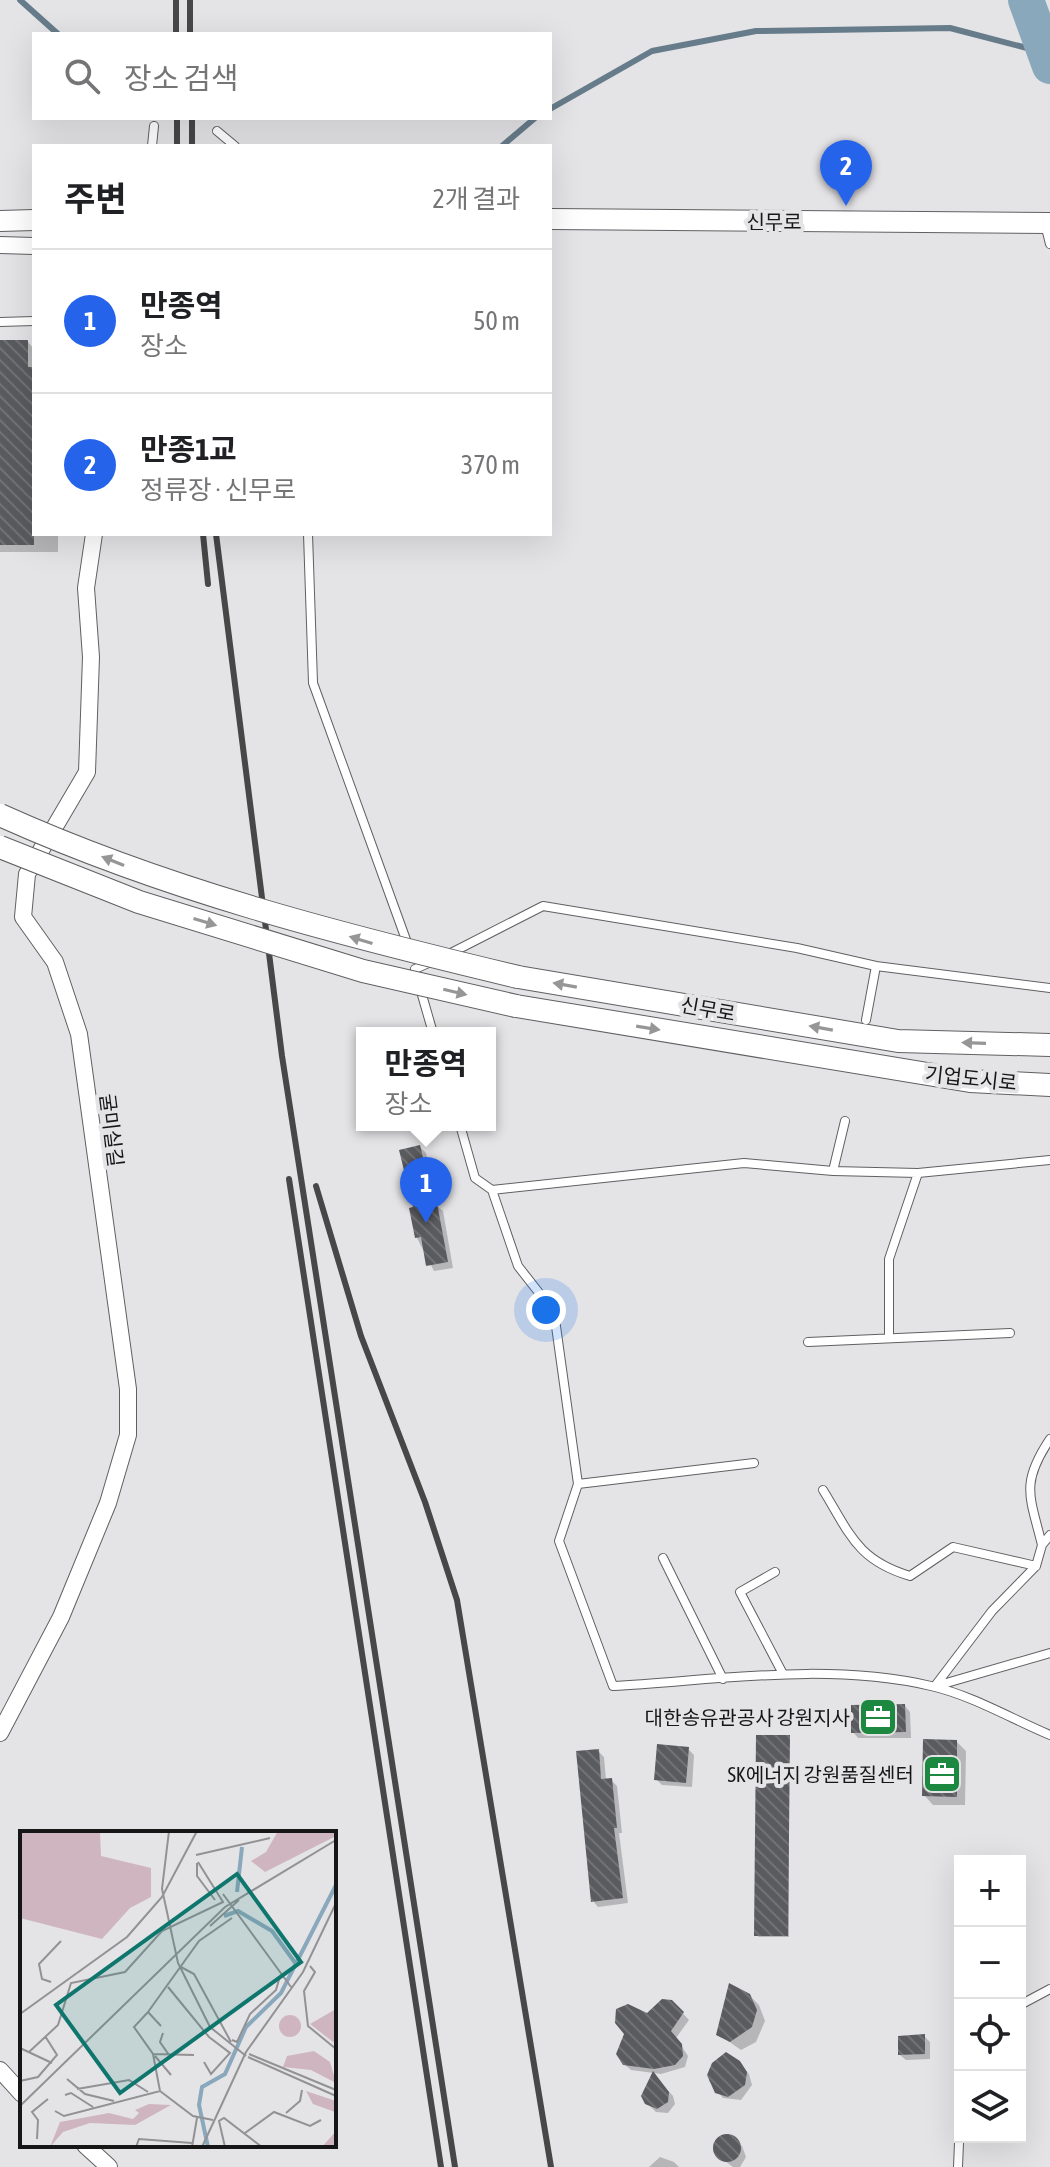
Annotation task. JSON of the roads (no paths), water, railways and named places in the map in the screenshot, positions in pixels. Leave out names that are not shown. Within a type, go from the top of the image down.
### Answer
[{"type":"main road","name":"신무로","points":[[0,815],[134,870],[390,949],[518,977],[898,1041]]},
{"type":"main road","name":"신무로","points":[[0,847],[183,916],[363,971],[516,1006],[892,1069]]},
{"type":"main road","name":"기업도시로","points":[[898,1041],[1050,1045]]},
{"type":"main road","name":"기업도시로","points":[[892,1069],[970,1081],[1050,1085]]},
{"type":"street","name":"신무로","points":[[552,219],[1048,223]]},
{"type":"street","points":[[0,221],[32,220]]},
{"type":"street","points":[[0,245],[32,246]]},
{"type":"street","name":"굴미실길","points":[[0,1733],[61,1617],[108,1503],[128,1435],[128,1389],[79,1034],[55,962],[23,917],[27,874],[87,772],[91,657],[86,588],[94,536]]},
{"type":"street","points":[[0,2070],[20,2092]]},
{"type":"street","points":[[87,2147],[109,2167]]},
{"type":"lane","points":[[152,144],[154,126]]},
{"type":"lane","points":[[217,131],[233,144]]},
{"type":"lane","points":[[1048,223],[1050,244]]},
{"type":"lane","points":[[0,322],[32,321]]},
{"type":"lane","points":[[308,536],[313,683],[415,969],[431,1027]]},
{"type":"lane","points":[[415,969],[486,937],[543,906],[797,948],[876,966],[1050,988]]},
{"type":"lane","points":[[866,1020],[876,966]]},
{"type":"lane","points":[[833,1171],[845,1121]]},
{"type":"lane","points":[[462,1131],[475,1178],[492,1190],[518,1266],[554,1312],[578,1484],[559,1541],[613,1686],[783,1674],[878,1676],[935,1686],[1050,1735]]},
{"type":"lane","points":[[492,1190],[744,1163],[833,1171],[918,1173],[1050,1160]]},
{"type":"lane","points":[[889,1338],[889,1259],[918,1173]]},
{"type":"lane","points":[[808,1342],[1010,1333]]},
{"type":"lane","points":[[1042,1545],[1028,1490],[1032,1466],[1050,1439]]},
{"type":"lane","points":[[578,1484],[754,1463]]},
{"type":"lane","points":[[823,1490],[857,1547],[881,1567],[910,1576],[953,1547],[1036,1566]]},
{"type":"lane","points":[[935,1686],[992,1611],[1036,1566],[1042,1545],[1050,1535]]},
{"type":"lane","points":[[663,1558],[723,1679]]},
{"type":"lane","points":[[775,1572],[740,1592],[783,1674]]},
{"type":"lane","points":[[935,1686],[1050,1653]]},
{"type":"lane","points":[[1026,2002],[1050,1989]]},
{"type":"lane","points":[[958,2167],[959,2143]]},
{"type":"waterway","points":[[20,0],[56,32]]},
{"type":"waterway","points":[[1026,0],[1050,66]]},
{"type":"waterway","points":[[552,108],[652,51],[756,31],[950,28],[1042,52]]},
{"type":"waterway","points":[[504,144],[533,120]]},
{"type":"railway","points":[[176,0],[176,32]]},
{"type":"railway","points":[[190,0],[190,32]]},
{"type":"railway","points":[[177,120],[177,144]]},
{"type":"railway","points":[[192,120],[192,144]]},
{"type":"railway","points":[[203,536],[208,584]]},
{"type":"railway","points":[[216,536],[282,1056],[455,2167]]},
{"type":"railway","points":[[289,1179],[441,2167]]},
{"type":"railway","points":[[316,1186],[361,1336],[425,1502],[457,1600],[551,2167]]},
{"type":"place","name":"만종1교","points":[[846,206]]},
{"type":"place","name":"만종역","points":[[426,1223]]},
{"type":"place","name":"대한송유관공사 강원지사","points":[[878,1717]]},
{"type":"place","name":"SK에너지 강원품질센터","points":[[942,1774]]}]
